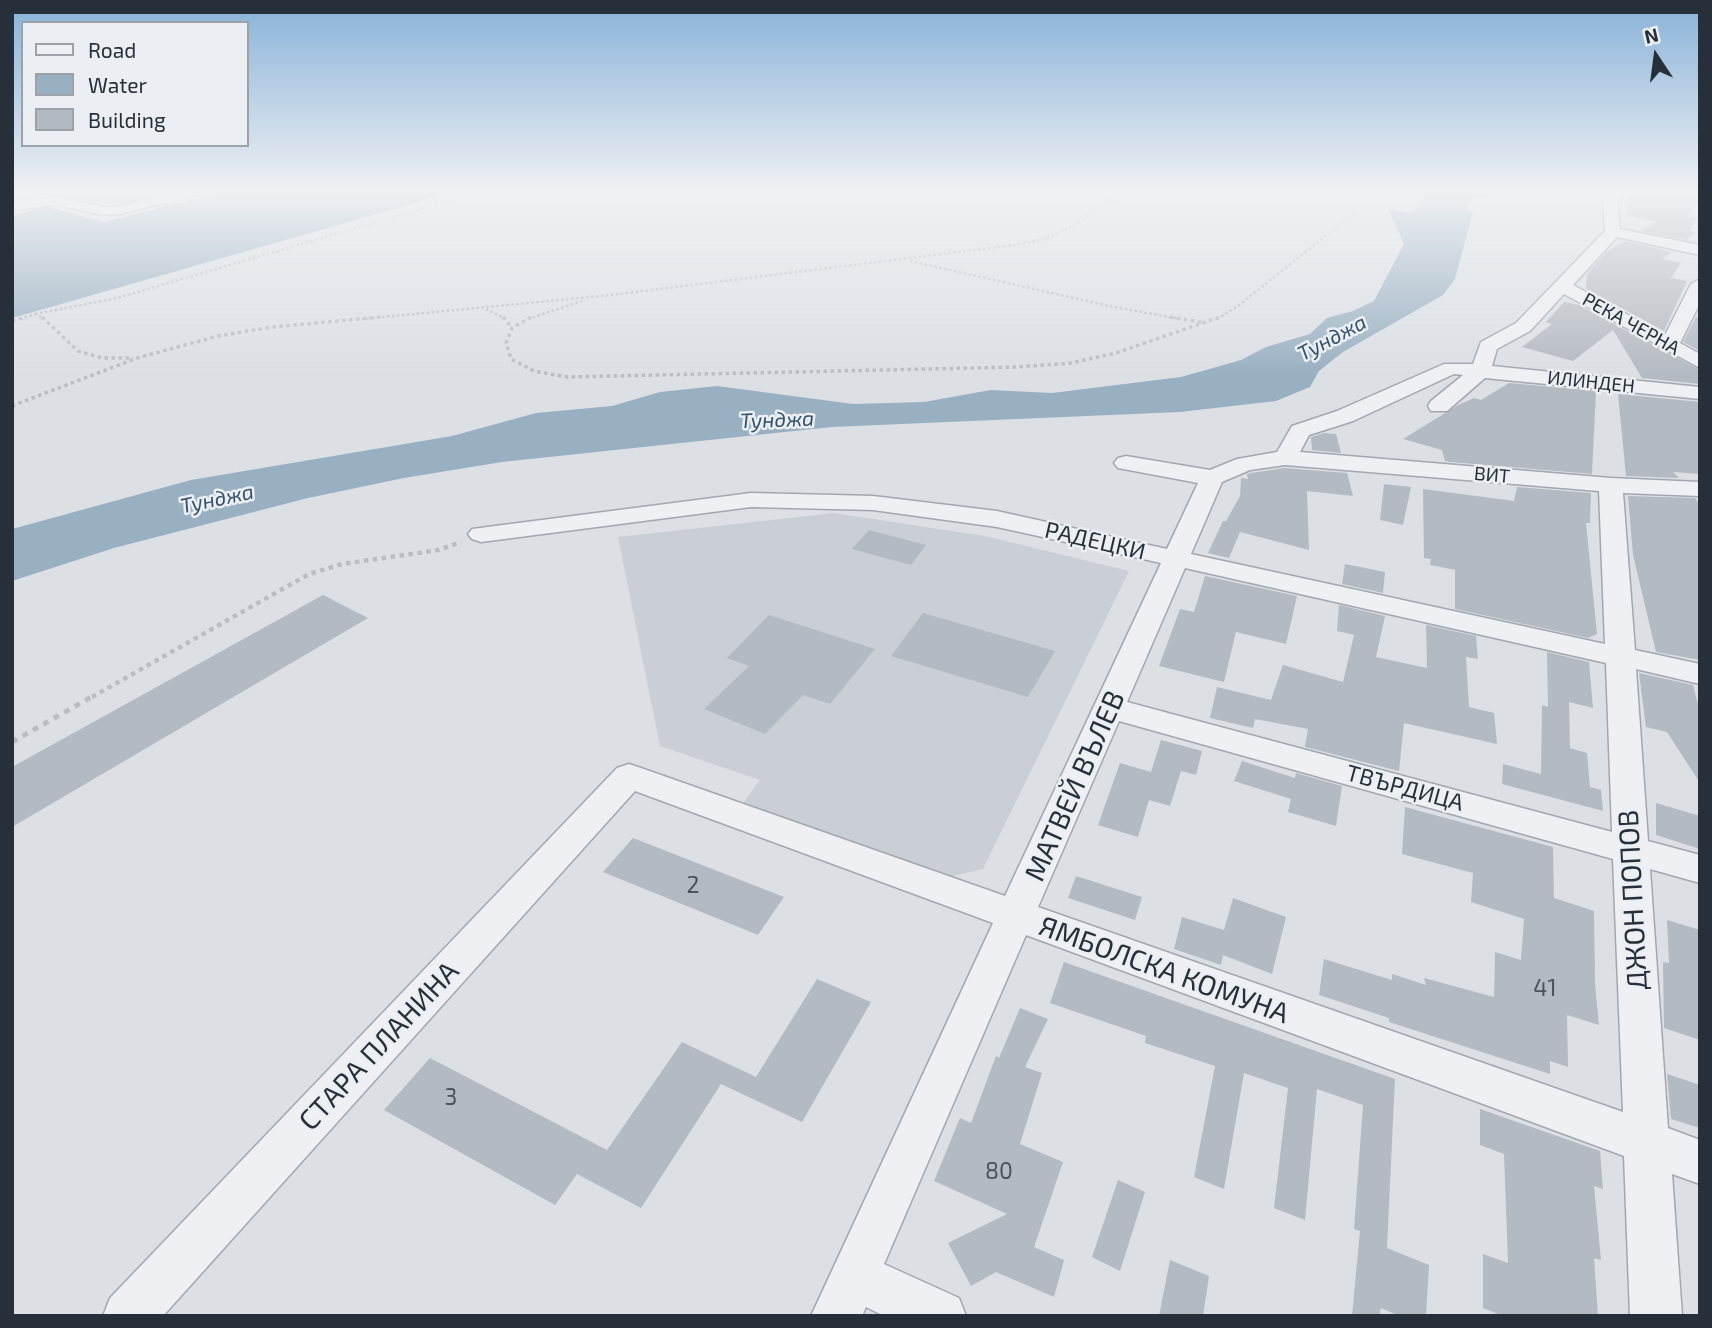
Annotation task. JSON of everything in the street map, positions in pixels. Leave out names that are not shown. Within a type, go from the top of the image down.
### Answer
[{"type":"street","points":[[1439,406],[1481,371],[1488,346],[1523,327],[1594,252]]},
{"type":"street","points":[[1670,345],[1700,284]]},
{"type":"street","name":"РЕКА ЧЕРНА","points":[[1562,286],[1700,362]]},
{"type":"street","name":"ИЛИНДЕН","points":[[1285,458],[1300,431],[1345,416],[1451,368],[1700,393]]},
{"type":"street","points":[[1126,463],[1212,478],[1245,464],[1285,458]]},
{"type":"street","name":"ВИТ","points":[[1285,458],[1611,485],[1700,489]]},
{"type":"street","name":"МАТВЕЙ ВЪЛЕВ","points":[[845,1296],[1212,478]]},
{"type":"street","name":"ДЖОН ПОПОВ","points":[[1611,485],[1656,1316]]},
{"type":"street","name":"РАДЕЦКИ","points":[[481,534],[751,500],[873,503],[997,519],[1700,674]]},
{"type":"street","name":"ТВЪРДИЦА","points":[[1110,708],[1700,869]]},
{"type":"street","name":"ЯМБОЛСКА КОМУНА","points":[[629,776],[1700,1162]]},
{"type":"street","name":"СТАРА ПЛАНИНА","points":[[128,1316],[629,776]]},
{"type":"street","points":[[845,1296],[941,1316]]},
{"type":"path","points":[[12,321],[117,298],[274,252]]},
{"type":"path","points":[[12,406],[137,358],[218,336],[272,327],[611,295],[959,252]]},
{"type":"path","points":[[611,295],[534,315],[512,328],[506,343],[511,359],[534,371],[578,377],[1017,367],[1071,363],[1116,353],[1209,323],[1238,306],[1305,252]]},
{"type":"path","points":[[906,260],[1109,306],[1209,323]]},
{"type":"path","points":[[483,308],[498,313],[509,321],[512,328]]},
{"type":"path","points":[[35,314],[43,317],[78,352],[102,358],[137,358]]},
{"type":"path","points":[[12,742],[309,574],[342,564],[439,550],[481,534]]},
{"type":"shaded area","points":[[834,513],[985,536],[1129,571],[983,869],[944,878],[743,803],[760,780],[660,746],[618,537]]},
{"type":"water","points":[[12,252],[244,252],[12,318]]},
{"type":"water","name":"Тунджа","points":[[1400,252],[1462,252],[1455,279],[1443,295],[1343,352],[1319,371],[1310,387],[1276,401],[1180,412],[832,427],[502,462],[404,478],[308,498],[114,548],[12,581],[12,529],[191,480],[452,436],[536,413],[612,406],[660,392],[717,386],[853,404],[924,402],[991,390],[1052,393],[1181,377],[1241,360],[1266,347],[1310,334],[1327,318],[1353,311],[1374,301]]},
{"type":"building","points":[[1606,252],[1672,252],[1662,259],[1681,263],[1671,278],[1687,281],[1664,331],[1586,289],[1587,274]]},
{"type":"building","points":[[1564,302],[1579,305],[1700,370],[1700,384],[1642,378],[1613,330],[1573,361],[1522,347],[1552,324],[1546,322]]},
{"type":"building","points":[[1696,317],[1700,318],[1700,351],[1683,342]]},
{"type":"building","points":[[1509,383],[1596,391],[1592,474],[1450,462],[1445,461],[1442,450],[1403,439],[1458,405],[1474,398],[1481,400]]},
{"type":"building","points":[[1618,394],[1700,402],[1700,474],[1673,472],[1679,478],[1626,476]]},
{"type":"building","points":[[1324,433],[1336,434],[1341,453],[1312,450],[1311,437]]},
{"type":"building","points":[[1284,468],[1347,473],[1353,496],[1307,491],[1309,550],[1240,532],[1229,558],[1208,553],[1223,521],[1226,521],[1240,496],[1241,478],[1248,479],[1247,474],[1251,473]]},
{"type":"building","points":[[1384,484],[1411,487],[1403,525],[1380,520]]},
{"type":"building","points":[[1517,487],[1591,493],[1590,523],[1586,523],[1597,634],[1588,638],[1455,609],[1455,570],[1430,565],[1431,559],[1424,558],[1423,489],[1514,501]]},
{"type":"building","points":[[1628,496],[1695,498],[1700,505],[1700,660],[1656,652],[1633,555]]},
{"type":"building","points":[[869,530],[926,545],[911,565],[852,549]]},
{"type":"building","points":[[1345,564],[1385,572],[1383,593],[1342,584]]},
{"type":"building","points":[[1205,576],[1297,596],[1286,644],[1236,632],[1224,682],[1159,666],[1180,609],[1194,612]]},
{"type":"building","points":[[323,595],[368,618],[12,827],[12,767]]},
{"type":"building","points":[[1339,605],[1385,616],[1376,657],[1427,668],[1426,625],[1476,636],[1478,659],[1466,657],[1469,707],[1494,713],[1497,744],[1404,723],[1399,771],[1305,747],[1308,729],[1255,719],[1253,728],[1210,718],[1217,687],[1271,700],[1283,665],[1343,682],[1354,635],[1337,631]]},
{"type":"building","points":[[923,613],[1055,651],[1028,697],[891,656]]},
{"type":"building","points":[[769,615],[875,649],[830,704],[803,695],[765,734],[704,709],[749,666],[727,658]]},
{"type":"building","points":[[1547,652],[1589,662],[1593,708],[1569,702],[1570,748],[1587,753],[1590,787],[1601,790],[1603,811],[1502,784],[1503,764],[1541,774],[1542,705],[1548,707]]},
{"type":"building","points":[[1639,673],[1693,685],[1700,712],[1700,783],[1667,732],[1646,727]]},
{"type":"building","points":[[1161,740],[1202,751],[1196,775],[1181,771],[1170,806],[1149,800],[1138,837],[1098,825],[1120,763],[1151,772]]},
{"type":"building","points":[[1242,761],[1295,778],[1296,773],[1342,786],[1336,826],[1288,812],[1291,799],[1234,781]]},
{"type":"building","points":[[1656,803],[1700,816],[1700,849],[1656,835]]},
{"type":"building","points":[[1405,807],[1553,847],[1554,898],[1594,911],[1595,984],[1599,1025],[1567,1015],[1568,1067],[1550,1061],[1550,1074],[1389,1022],[1389,1018],[1319,995],[1324,959],[1392,980],[1392,974],[1426,985],[1424,978],[1494,997],[1495,952],[1521,960],[1524,919],[1471,902],[1473,873],[1402,854]]},
{"type":"building","points":[[633,838],[784,897],[758,935],[603,872]]},
{"type":"building","points":[[1076,876],[1142,897],[1135,920],[1068,898]]},
{"type":"building","points":[[1233,898],[1286,917],[1272,974],[1223,955],[1221,965],[1174,949],[1182,917],[1224,930]]},
{"type":"building","points":[[1667,920],[1700,930],[1700,1040],[1664,1028],[1663,962],[1669,963]]},
{"type":"building","points":[[1064,962],[1395,1079],[1387,1248],[1429,1265],[1426,1316],[1400,1316],[1381,1308],[1379,1316],[1352,1316],[1360,1231],[1354,1229],[1363,1105],[1317,1089],[1305,1220],[1274,1208],[1288,1088],[1244,1073],[1224,1189],[1194,1177],[1215,1066],[1145,1043],[1146,1036],[1050,1003]]},
{"type":"building","points":[[817,979],[871,1002],[802,1122],[721,1084],[641,1208],[577,1174],[555,1205],[384,1110],[430,1058],[607,1150],[682,1042],[756,1077]]},
{"type":"building","points":[[1020,1008],[1048,1019],[1025,1067],[1042,1073],[1020,1144],[1063,1162],[1034,1247],[1064,1260],[1054,1297],[996,1272],[971,1286],[948,1243],[1007,1214],[934,1181],[960,1118],[971,1123],[996,1056],[999,1058]]},
{"type":"building","points":[[1667,1074],[1700,1085],[1700,1128],[1671,1119]]},
{"type":"building","points":[[1480,1109],[1600,1151],[1603,1189],[1594,1186],[1601,1260],[1594,1258],[1598,1316],[1503,1316],[1483,1308],[1483,1254],[1508,1263],[1504,1154],[1480,1145]]},
{"type":"building","points":[[1118,1180],[1145,1192],[1120,1271],[1092,1257]]},
{"type":"building","points":[[1170,1260],[1209,1276],[1203,1316],[1159,1316]]}]
